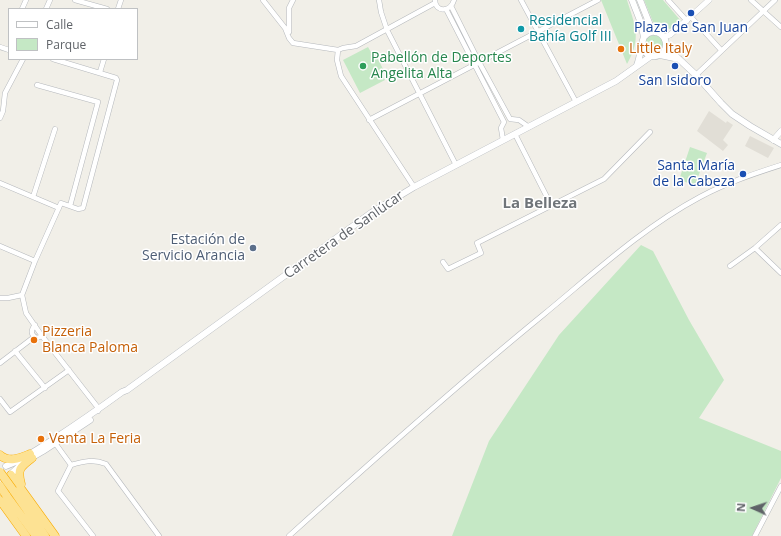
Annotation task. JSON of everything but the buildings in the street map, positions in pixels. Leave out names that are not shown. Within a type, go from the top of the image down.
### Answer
[{"type":"highway","points":[[0,456],[8,460],[30,456]]},
{"type":"highway","points":[[0,456],[4,498],[36,536]]},
{"type":"highway","points":[[22,488],[18,474],[30,456]]},
{"type":"highway","points":[[11,474],[55,536]]},
{"type":"highway","points":[[0,488],[4,498],[26,536]]},
{"type":"highway","points":[[4,498],[45,536]]},
{"type":"main road","points":[[632,0],[641,23],[644,37],[637,65]]},
{"type":"main road","points":[[640,0],[650,25],[655,32]]},
{"type":"main road","points":[[644,37],[655,32],[660,33],[664,37],[666,47],[664,52],[660,55]]},
{"type":"main road","points":[[642,47],[645,53],[651,56],[660,55],[679,60]]},
{"type":"main road","points":[[666,47],[696,75],[720,103],[732,114],[781,144]]},
{"type":"main road","name":"Carretera de Sanlúcar","points":[[0,488],[7,486],[10,483],[11,474],[19,465],[42,446],[126,390],[371,213],[414,187],[616,81],[651,56]]},
{"type":"main road","name":"Carretera de Sanlúcar","points":[[2,467],[30,456],[55,443],[123,396],[126,390]]},
{"type":"main road","points":[[2,467],[11,474]]},
{"type":"street","points":[[75,0],[103,8]]},
{"type":"street","points":[[263,0],[285,28],[293,43],[338,50],[356,46],[435,2],[437,7],[446,9],[451,6],[454,0]]},
{"type":"street","points":[[289,38],[289,8],[293,0]]},
{"type":"street","points":[[379,0],[387,30],[456,165]]},
{"type":"street","points":[[521,0],[576,102]]},
{"type":"street","points":[[369,120],[598,0]]},
{"type":"street","points":[[668,0],[721,50]]},
{"type":"street","points":[[664,37],[670,35],[709,0]]},
{"type":"street","points":[[751,0],[781,27]]},
{"type":"street","points":[[696,75],[775,0]]},
{"type":"street","points":[[451,6],[510,119]]},
{"type":"street","points":[[446,9],[504,122]]},
{"type":"street","points":[[338,50],[337,60],[341,76],[414,187]]},
{"type":"street","points":[[0,118],[3,111],[5,93],[22,60]]},
{"type":"street","points":[[57,60],[100,72],[116,78],[117,80],[84,208],[78,209],[61,203],[35,261],[22,295],[26,313],[99,409],[96,413],[80,424],[74,431]]},
{"type":"street","points":[[100,72],[104,60]]},
{"type":"street","points":[[36,85],[98,102],[70,206]]},
{"type":"street","points":[[503,140],[501,128],[504,122],[510,119],[519,120],[529,127]]},
{"type":"street","points":[[33,197],[56,129]]},
{"type":"street","points":[[773,140],[781,131]]},
{"type":"street","points":[[443,262],[448,269],[481,253],[477,243],[604,179],[650,132]]},
{"type":"street","points":[[515,134],[552,205]]},
{"type":"street","points":[[289,536],[384,450],[512,340],[617,253],[699,198],[748,175],[781,165]]},
{"type":"street","points":[[0,183],[59,208]]},
{"type":"street","points":[[730,266],[755,248],[781,225]]},
{"type":"street","points":[[0,246],[35,261]]},
{"type":"street","points":[[755,248],[781,273]]},
{"type":"street","points":[[0,298],[22,295]]},
{"type":"street","points":[[34,337],[32,330],[35,325]]},
{"type":"street","points":[[0,363],[34,337],[37,338],[42,336]]},
{"type":"street","points":[[16,351],[45,388]]},
{"type":"street","points":[[0,399],[10,412],[69,370]]},
{"type":"street","points":[[42,446],[45,447],[53,442],[55,443],[71,465]]},
{"type":"street","points":[[93,536],[58,491],[71,465],[90,460],[106,464],[159,536]]},
{"type":"street","points":[[755,536],[781,486]]},
{"type":"shaded area","points":[[709,111],[726,123],[727,121],[733,125],[723,140],[728,145],[723,151],[697,131]]},
{"type":"shaded area","points":[[750,136],[774,148],[768,158],[745,146]]},
{"type":"green space","points":[[601,0],[627,0],[636,32],[636,39],[632,55],[627,64]]},
{"type":"green space","points":[[644,0],[663,0],[681,21],[670,29],[653,22]]},
{"type":"green space","points":[[654,35],[660,38],[663,44],[660,50],[654,53],[648,50],[645,44],[648,38]]},
{"type":"green space","name":"Pabellón de Deportes Angelita Alta","points":[[368,47],[372,54],[375,53],[384,71],[381,73],[385,80],[360,93],[343,60]]},
{"type":"green space","points":[[690,147],[707,153],[695,185],[679,180]]},
{"type":"green space","points":[[641,245],[653,251],[689,320],[724,380],[699,418],[781,451],[781,478],[752,536],[452,536],[489,441],[559,335]]},
{"type":"place","name":"Plaza de San Juan","points":[[691,13]]},
{"type":"place","name":"Residencial Bahía Golf III","points":[[521,29]]},
{"type":"place","name":"Little Italy","points":[[621,49]]},
{"type":"place","name":"Pabellón de Deportes Angelita Alta","points":[[363,66]]},
{"type":"place","name":"San Isidoro","points":[[675,66]]},
{"type":"place","name":"Santa María de la Cabeza","points":[[743,174]]},
{"type":"place","name":"Estación de Servicio Arancia","points":[[253,248]]},
{"type":"place","name":"Pizzeria Blanca Paloma","points":[[34,340]]},
{"type":"place","name":"Venta La Feria","points":[[41,439]]},
{"type":"district","name":"La Belleza","points":[[540,204]]}]
